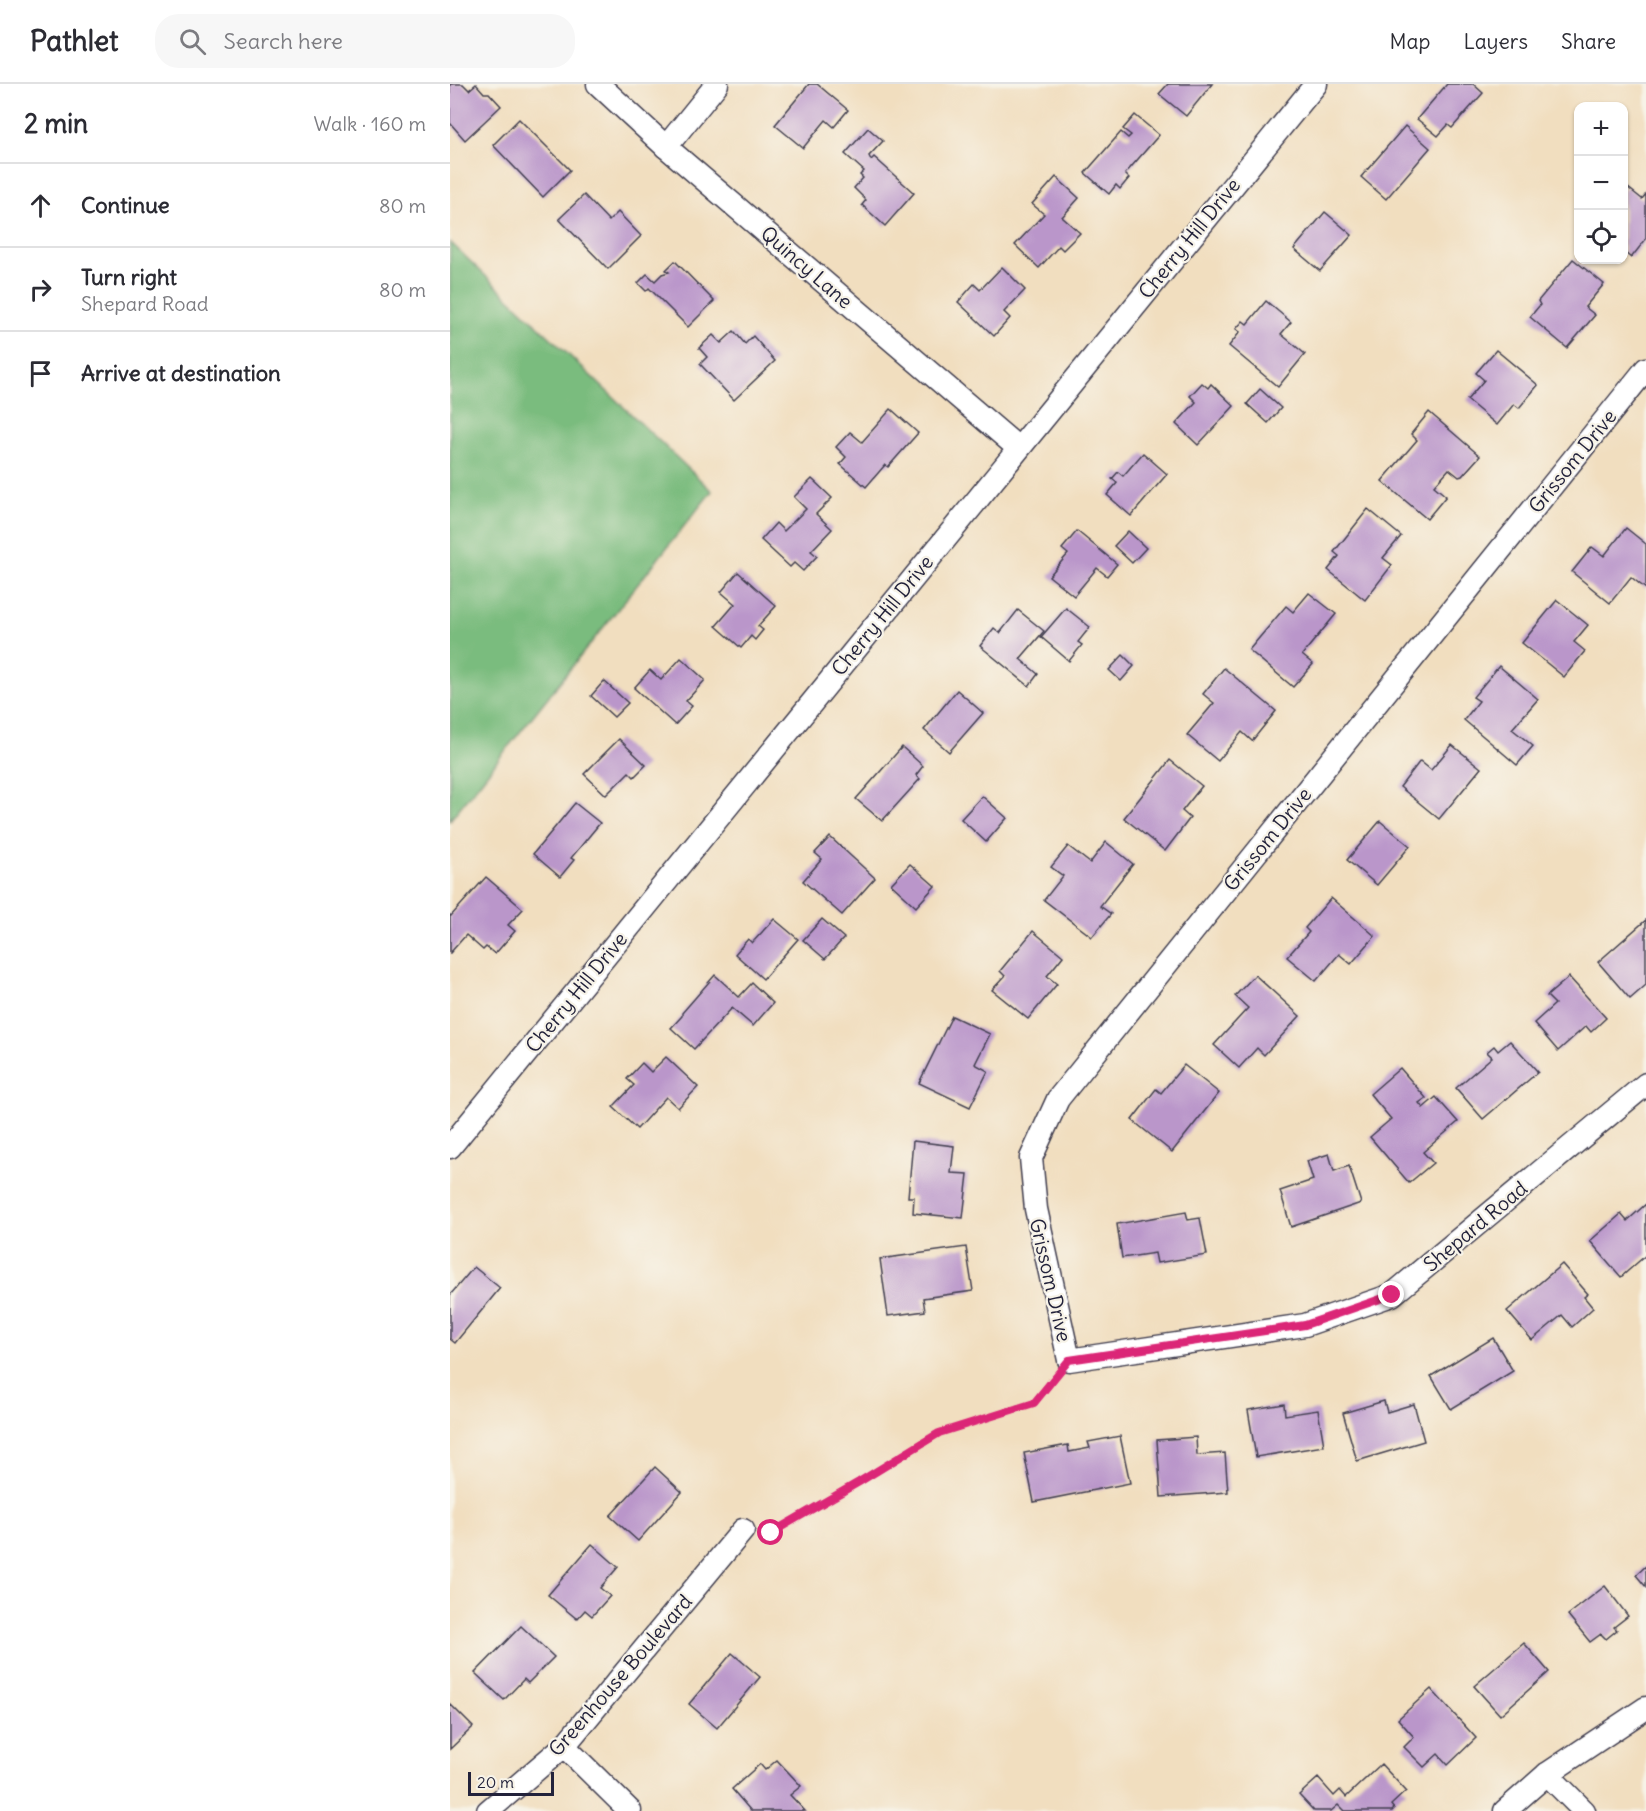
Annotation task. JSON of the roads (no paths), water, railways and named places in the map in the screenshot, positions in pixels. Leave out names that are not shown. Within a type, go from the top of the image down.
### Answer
[{"type":"street","name":"Quincy Lane","points":[[598,84],[666,147],[1018,448]]},
{"type":"street","points":[[666,147],[717,84]]},
{"type":"street","name":"Cherry Hill Drive","points":[[450,1147],[1316,84]]},
{"type":"street","name":"Grissom Drive","points":[[1069,1360],[1036,1209],[1031,1158],[1058,1100],[1646,369]]},
{"type":"street","name":"Shepard Road","points":[[1069,1360],[1305,1325],[1392,1295],[1646,1084]]},
{"type":"street","name":"Greenhouse Boulevard","points":[[488,1811],[564,1746],[743,1530]]},
{"type":"street","points":[[1505,1811],[1547,1774],[1646,1708]]},
{"type":"street","points":[[564,1746],[630,1811]]},
{"type":"street","points":[[1547,1774],[1584,1811]]}]
